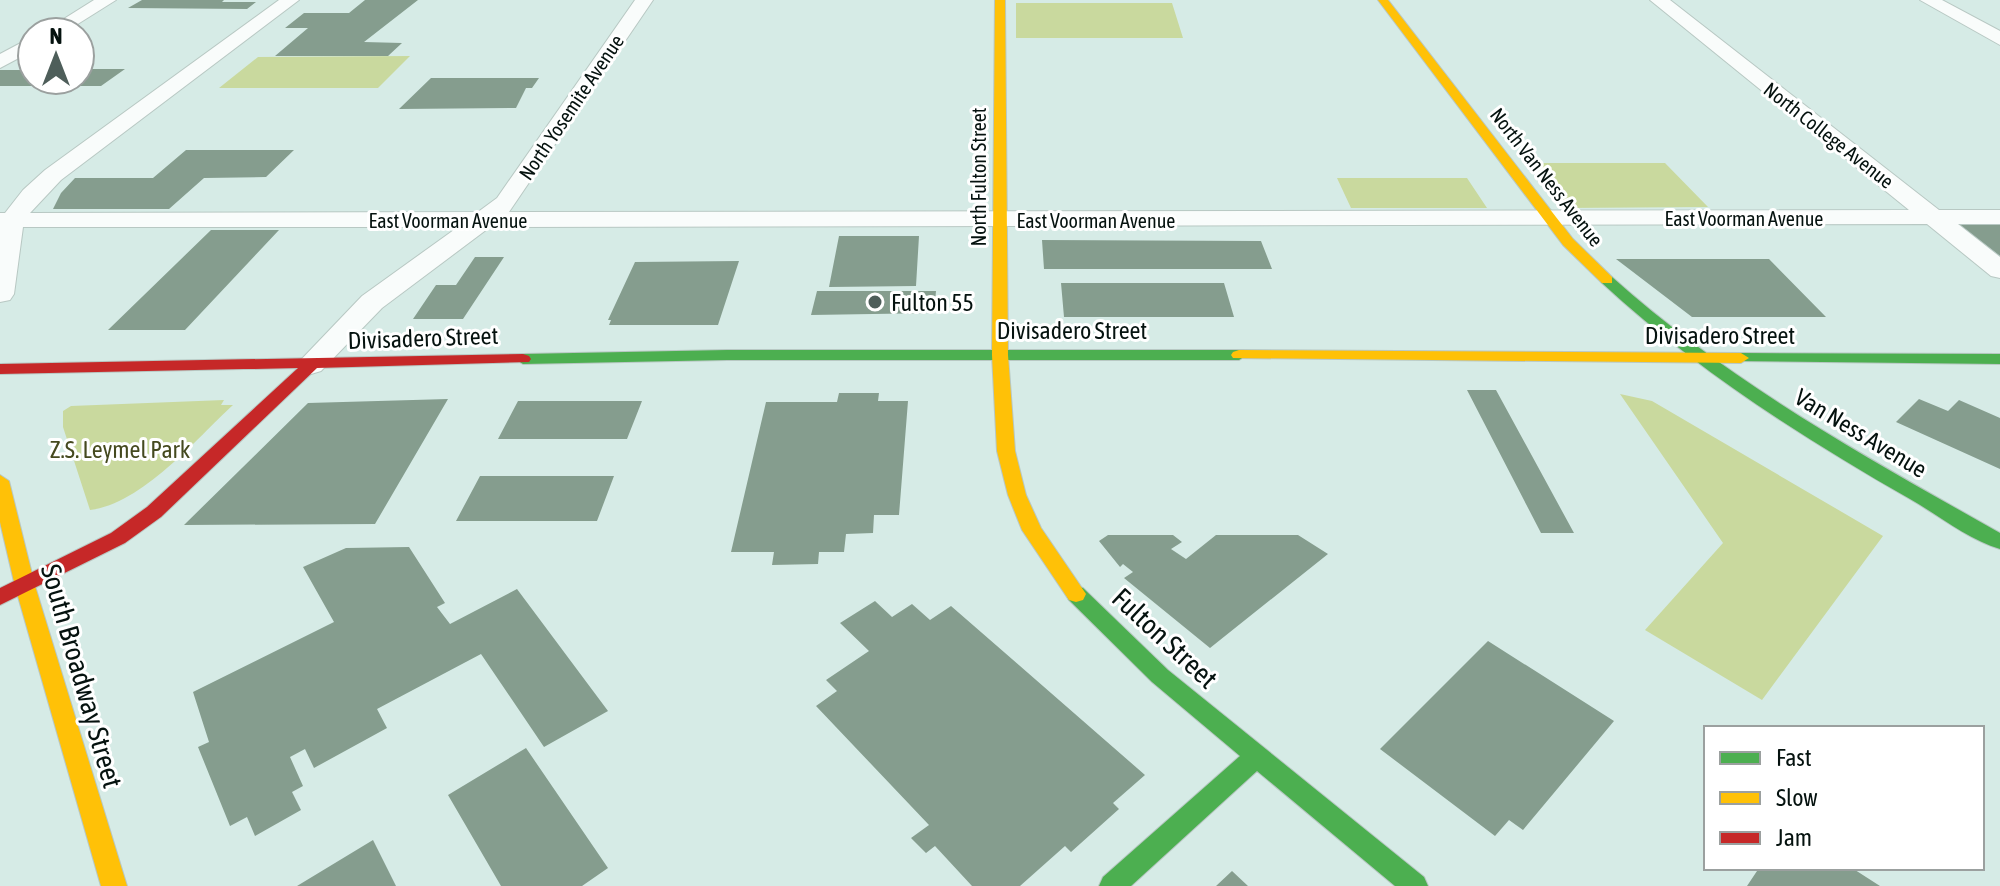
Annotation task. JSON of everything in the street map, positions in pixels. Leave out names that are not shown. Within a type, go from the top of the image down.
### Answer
[{"type":"main road","name":"North Fulton Street","points":[[1000,0],[1001,354]]},
{"type":"main road","name":"North Van Ness Avenue","points":[[1383,0],[1548,218],[1607,282],[1700,359]]},
{"type":"main road","name":"Fulton Street","points":[[1001,354],[1011,473],[1017,495],[1037,538],[1067,580],[1108,627],[1256,757],[1415,886]]},
{"type":"main road","name":"Divisadero Street","points":[[0,369],[711,355],[2000,359]]},
{"type":"main road","name":"Van Ness Avenue","points":[[1700,359],[1840,450],[2000,542]]},
{"type":"main road","points":[[0,597],[118,538],[154,512],[311,365]]},
{"type":"main road","name":"South Broadway Street","points":[[0,481],[25,586],[114,886]]},
{"type":"main road","points":[[1112,886],[1256,757]]},
{"type":"street","points":[[80,16],[107,0]]},
{"type":"street","points":[[0,294],[6,220],[53,175],[290,0]]},
{"type":"street","name":"North Yosemite Avenue","points":[[311,365],[372,302],[486,220],[511,197],[644,0]]},
{"type":"street","name":"North College Avenue","points":[[1659,0],[2000,270]]},
{"type":"street","points":[[1929,0],[2000,39]]},
{"type":"street","name":"East Voorman Avenue","points":[[6,220],[2000,217]]},
{"type":"green space","points":[[1016,3],[1172,3],[1183,38],[1016,38]]},
{"type":"green space","points":[[410,56],[378,88],[219,88],[258,57]]},
{"type":"green space","points":[[1529,163],[1665,163],[1708,207],[1563,208]]},
{"type":"green space","points":[[1337,178],[1467,178],[1487,208],[1351,208]]},
{"type":"green space","points":[[1620,394],[1652,401],[1883,536],[1762,700],[1645,630],[1723,543]]},
{"type":"green space","name":"Z.S. Leymel Park","points":[[224,400],[221,405],[233,405],[167,468],[129,496],[90,510],[63,427],[63,411],[71,406]]},
{"type":"building","points":[[142,0],[256,2],[247,9],[128,8]]},
{"type":"building","points":[[365,0],[418,0],[364,42],[402,43],[388,56],[275,56],[308,28],[285,28],[304,13],[349,13]]},
{"type":"building","points":[[96,69],[125,69],[101,86],[96,86]]},
{"type":"building","points":[[0,70],[16,70],[16,86],[0,86]]},
{"type":"building","points":[[431,78],[539,78],[532,88],[526,88],[516,108],[399,109]]},
{"type":"building","points":[[186,150],[294,150],[266,177],[204,178],[169,209],[53,209],[61,193],[75,178],[153,178]]},
{"type":"building","points":[[1960,225],[2000,225],[2000,256]]},
{"type":"building","points":[[211,230],[279,230],[185,330],[108,330]]},
{"type":"building","points":[[839,236],[919,236],[916,286],[829,287]]},
{"type":"building","points":[[1042,240],[1261,241],[1272,269],[1044,269]]},
{"type":"building","points":[[475,257],[504,257],[463,319],[413,319],[436,285],[456,285]]},
{"type":"building","points":[[1616,259],[1769,259],[1826,317],[1692,317]]},
{"type":"building","points":[[739,261],[718,325],[609,325],[611,320],[608,320],[635,262]]},
{"type":"building","points":[[1061,283],[1224,283],[1234,317],[1064,317]]},
{"type":"building","name":"Fulton 55","points":[[817,291],[936,291],[934,313],[811,315]]},
{"type":"building","points":[[1467,390],[1496,390],[1574,533],[1541,533]]},
{"type":"building","points":[[839,393],[879,393],[878,401],[908,401],[899,515],[874,515],[873,533],[846,534],[844,552],[819,552],[818,564],[772,565],[774,552],[731,552],[766,402],[837,402]]},
{"type":"building","points":[[448,399],[375,524],[184,525],[308,403]]},
{"type":"building","points":[[1919,399],[1948,411],[1959,400],[2000,418],[2000,469],[1896,422]]},
{"type":"building","points":[[518,401],[642,401],[627,439],[498,439]]},
{"type":"building","points":[[480,476],[614,476],[597,521],[456,521]]},
{"type":"building","points":[[1108,535],[1173,535],[1182,542],[1171,549],[1186,559],[1216,535],[1298,535],[1328,554],[1210,648],[1124,578],[1133,572],[1123,564],[1120,567],[1099,541]]},
{"type":"building","points":[[409,547],[445,603],[437,607],[450,624],[517,589],[608,711],[544,747],[481,654],[377,709],[387,728],[314,768],[305,749],[290,757],[303,786],[292,792],[301,810],[255,836],[247,817],[230,826],[198,747],[209,742],[193,692],[334,622],[303,567],[346,548]]},
{"type":"building","points":[[875,601],[892,617],[912,604],[930,620],[951,606],[1145,775],[1113,803],[1119,809],[1071,852],[1065,846],[1020,886],[972,886],[935,846],[926,853],[911,838],[929,825],[816,706],[837,691],[826,680],[869,651],[840,623]]},
{"type":"building","points":[[1488,641],[1614,721],[1523,830],[1509,820],[1495,836],[1380,749]]},
{"type":"building","points":[[526,748],[608,868],[582,886],[501,886],[448,795]]},
{"type":"building","points":[[373,840],[396,886],[297,886]]},
{"type":"building","points":[[1758,870],[1855,870],[1880,886],[1747,886]]},
{"type":"building","points":[[1232,871],[1248,886],[1216,886]]},
{"type":"traffic: fast","points":[[1607,280],[1651,320],[1745,391],[1846,454],[2000,542]]},
{"type":"traffic: fast","points":[[523,359],[727,355],[1239,355]]},
{"type":"traffic: fast","points":[[1741,358],[2000,359]]},
{"type":"traffic: fast","points":[[1076,594],[1160,676],[1415,886]]},
{"type":"traffic: fast","points":[[1112,886],[1256,757]]},
{"type":"traffic: slow","points":[[1000,0],[1000,355],[1006,451],[1017,495],[1032,530],[1076,594]]},
{"type":"traffic: slow","points":[[1383,0],[1568,242],[1607,280]]},
{"type":"traffic: slow","points":[[1239,355],[1741,358]]},
{"type":"traffic: slow","points":[[0,481],[25,586],[114,886]]},
{"type":"traffic: jam","points":[[0,369],[523,359]]},
{"type":"traffic: jam","points":[[0,597],[118,538],[154,512],[311,365]]},
{"type":"place","name":"Fulton 55","points":[[875,302]]}]
